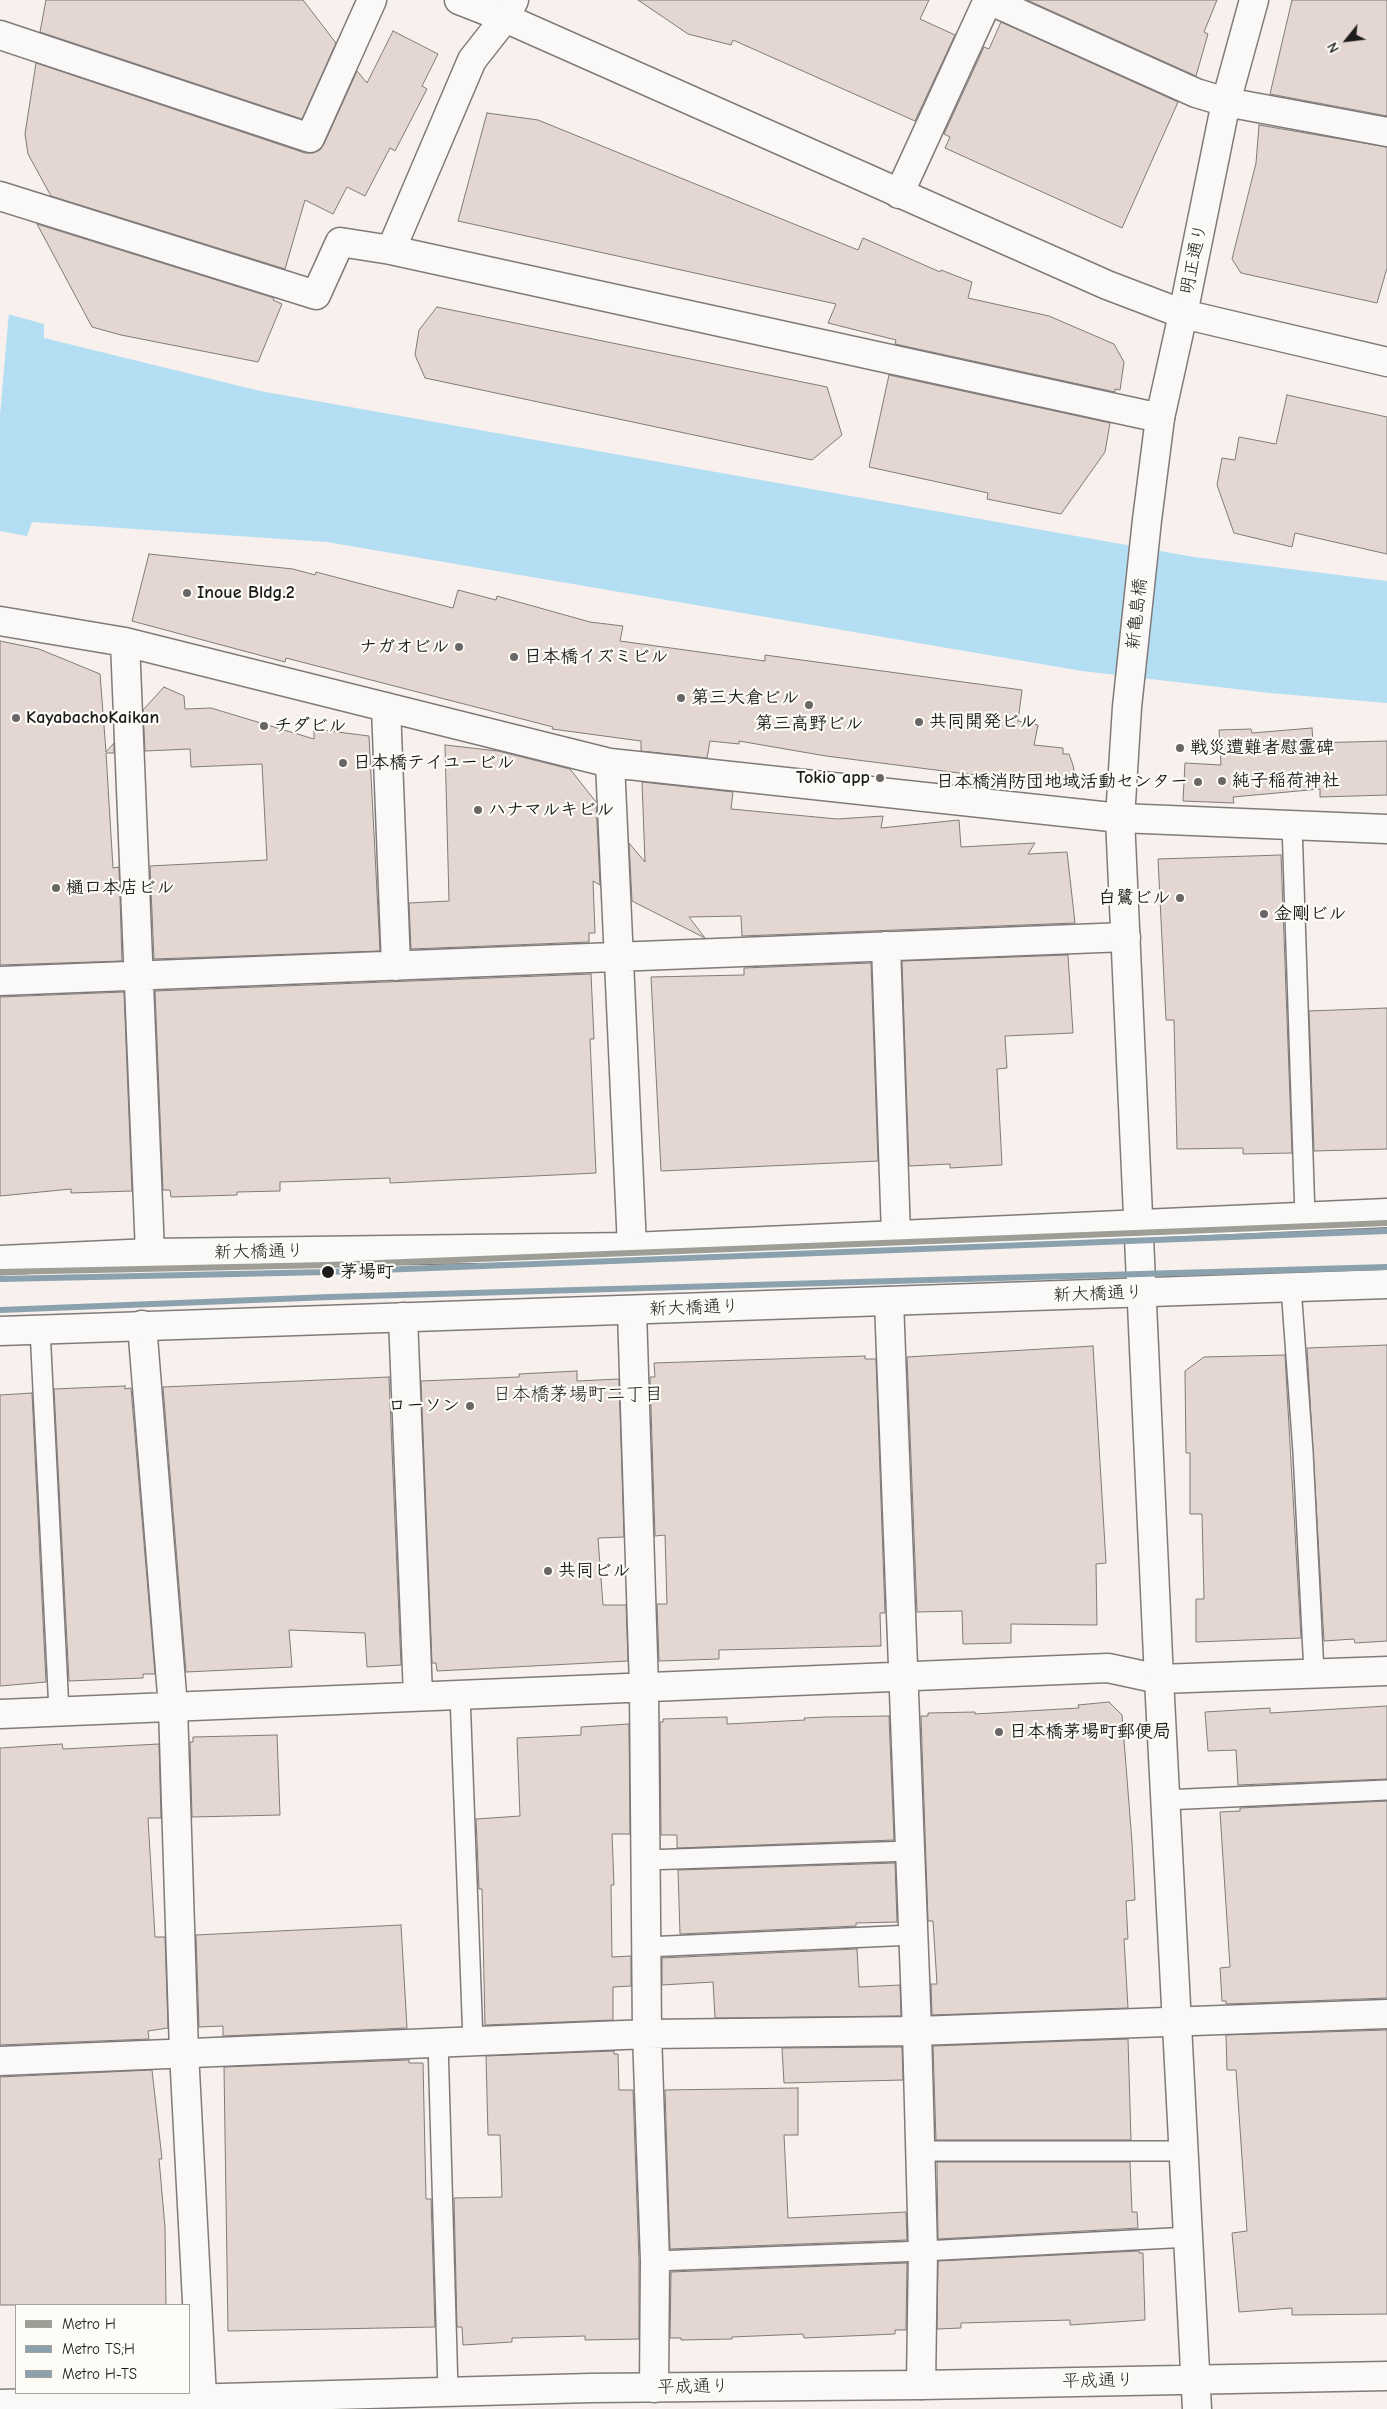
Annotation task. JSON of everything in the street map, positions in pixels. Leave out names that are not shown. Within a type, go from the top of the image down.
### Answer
[{"type":"street","points":[[0,35],[310,138],[372,0]]},
{"type":"street","points":[[459,0],[510,9],[899,194],[1107,285],[1183,314],[1387,362]]},
{"type":"street","points":[[899,194],[989,0],[1196,93],[1226,102],[1387,132]]},
{"type":"street","name":"明正通り","points":[[1147,520],[1160,418],[1226,102],[1249,2]]},
{"type":"street","points":[[391,250],[472,60],[510,9]]},
{"type":"street","points":[[0,196],[316,295],[340,242],[391,250],[1160,418]]},
{"type":"street","name":"新亀島橋","points":[[1147,520],[1127,707],[1120,818],[1140,1224],[1164,1800],[1190,2237],[1197,2409]]},
{"type":"street","points":[[0,620],[125,642],[610,763],[1120,818],[1387,829]]},
{"type":"street","points":[[125,642],[150,1253]]},
{"type":"street","points":[[386,707],[396,966]]},
{"type":"street","points":[[610,763],[632,1247]]},
{"type":"street","points":[[0,981],[619,958],[1126,936]]},
{"type":"street","points":[[886,946],[896,1235]]},
{"type":"street","name":"新大橋通り","points":[[0,1260],[150,1253],[632,1247],[1387,1213]]},
{"type":"street","name":"新大橋通り","points":[[0,1331],[1387,1284]]},
{"type":"street","points":[[889,1301],[917,2031],[923,2251],[921,2385]]},
{"type":"street","points":[[632,1311],[644,1688],[647,2034],[655,2261],[654,2388]]},
{"type":"street","points":[[403,1317],[418,1696]]},
{"type":"street","points":[[142,1325],[173,1707],[184,2052],[186,2304]]},
{"type":"street","points":[[0,1714],[1108,1668],[1159,1679],[1387,1671]]},
{"type":"street","points":[[0,2061],[647,2034],[917,2031],[1387,2014]]},
{"type":"street","name":"平成通り","points":[[0,2404],[187,2401],[448,2391],[921,2385],[1387,2376]]},
{"type":"lane","points":[[1292,825],[1306,1217]]},
{"type":"lane","points":[[1291,1288],[1314,1673]]},
{"type":"lane","points":[[40,1329],[59,1711]]},
{"type":"lane","points":[[460,1695],[473,2041]]},
{"type":"lane","points":[[1164,1800],[1387,1790]]},
{"type":"lane","points":[[646,1860],[910,1851]]},
{"type":"lane","points":[[646,1947],[913,1935]]},
{"type":"lane","points":[[438,2042],[448,2391]]},
{"type":"lane","points":[[920,2152],[1185,2151]]},
{"type":"lane","points":[[655,2261],[923,2251],[1190,2237]]},
{"type":"water","points":[[0,312],[44,324],[44,338],[260,391],[1194,557],[1387,581],[1387,703],[1270,693],[1082,671],[327,542],[32,522],[27,536],[0,531]]},
{"type":"pier","points":[[0,310],[9,312],[0,415]]},
{"type":"building","points":[[46,0],[303,0],[336,43],[302,119],[40,32]]},
{"type":"building","points":[[638,0],[929,0],[920,19],[955,35],[915,121],[733,40],[731,45],[688,34]]},
{"type":"building","points":[[1027,0],[1217,0],[1204,32],[1208,34],[1196,76]]},
{"type":"building","points":[[1292,0],[1387,0],[1387,116],[1270,94]]},
{"type":"building","points":[[1001,22],[1178,102],[1122,228],[945,148],[950,137],[944,134],[984,47],[989,49]]},
{"type":"building","points":[[393,31],[438,54],[422,86],[427,89],[395,151],[390,148],[365,196],[347,187],[333,214],[305,200],[285,269],[51,196],[28,154],[25,134],[36,63],[305,153],[313,153],[320,150],[324,144],[357,71],[367,83]]},
{"type":"building","points":[[487,113],[538,120],[858,250],[863,238],[940,272],[941,270],[972,282],[968,298],[1049,316],[1114,344],[1124,362],[1120,390],[1115,389],[1115,392],[895,344],[896,340],[828,323],[836,304],[458,221]]},
{"type":"building","points":[[1259,125],[1387,147],[1387,268],[1377,303],[1241,273],[1232,259],[1256,163]]},
{"type":"building","points":[[37,224],[274,298],[273,300],[282,304],[258,362],[121,335],[92,327]]},
{"type":"building","points":[[437,307],[827,387],[842,435],[812,460],[425,378],[415,355],[419,330]]},
{"type":"building","points":[[889,375],[1110,423],[1105,452],[1061,514],[987,499],[988,493],[869,467]]},
{"type":"building","points":[[1287,395],[1387,417],[1387,554],[1295,533],[1292,547],[1234,533],[1217,485],[1222,458],[1235,460],[1239,437],[1276,444]]},
{"type":"building","points":[[149,554],[293,569],[315,575],[316,572],[453,608],[458,590],[496,600],[497,596],[590,622],[623,626],[620,641],[765,661],[765,655],[1022,690],[1018,721],[1038,725],[1034,745],[1063,748],[1063,754],[1069,754],[1077,788],[826,756],[739,741],[739,744],[710,741],[707,758],[641,751],[641,741],[552,729],[553,727],[286,658],[285,662],[132,621]]},
{"type":"building","points":[[0,641],[39,649],[100,674],[106,752],[114,743],[114,753],[106,753],[113,868],[119,867],[122,961],[0,965]]},
{"type":"building","points":[[164,687],[184,696],[185,709],[211,708],[314,739],[314,729],[369,736],[380,951],[154,959],[150,866],[267,860],[262,764],[191,767],[190,749],[145,751],[143,710]]},
{"type":"building","points":[[1312,728],[1313,743],[1387,741],[1387,795],[1320,797],[1320,789],[1233,797],[1234,803],[1183,801],[1185,763],[1221,765],[1219,730],[1251,729],[1252,733]]},
{"type":"building","points":[[445,745],[498,751],[570,769],[596,802],[600,885],[593,881],[595,933],[589,933],[589,942],[411,949],[409,903],[449,901]]},
{"type":"building","points":[[642,782],[733,792],[731,809],[837,819],[883,816],[881,828],[959,820],[961,847],[1035,843],[1028,854],[1067,852],[1075,923],[742,936],[741,916],[689,917],[705,938],[632,901],[629,843],[645,862]]},
{"type":"building","points":[[1281,855],[1292,1153],[1243,1154],[1243,1148],[1177,1149],[1174,1020],[1166,1020],[1158,859]]},
{"type":"building","points":[[1068,955],[1073,1033],[1005,1036],[1007,1068],[997,1069],[1002,1165],[950,1168],[950,1164],[909,1166],[902,961]]},
{"type":"building","points":[[871,963],[878,1161],[661,1171],[651,977],[744,975],[744,968]]},
{"type":"building","points":[[591,974],[594,1039],[590,1039],[596,1173],[390,1183],[390,1178],[280,1182],[280,1191],[237,1192],[237,1195],[171,1197],[170,1190],[163,1190],[155,991]]},
{"type":"building","points":[[124,992],[132,1191],[71,1193],[71,1189],[0,1196],[0,997]]},
{"type":"building","points":[[1387,1008],[1387,1149],[1314,1151],[1309,1011]]},
{"type":"building","points":[[1387,1345],[1387,1641],[1355,1643],[1354,1639],[1324,1641],[1307,1348]]},
{"type":"building","points":[[1093,1346],[1106,1563],[1096,1564],[1097,1625],[1011,1624],[1011,1643],[963,1644],[962,1611],[917,1612],[907,1357]]},
{"type":"building","points":[[1285,1355],[1301,1638],[1196,1642],[1196,1599],[1204,1599],[1202,1514],[1190,1514],[1190,1453],[1186,1453],[1185,1371],[1204,1357]]},
{"type":"building","points":[[865,1356],[865,1359],[876,1359],[885,1613],[880,1613],[881,1646],[719,1650],[719,1659],[659,1661],[657,1604],[667,1604],[665,1535],[655,1536],[650,1377],[655,1377],[654,1363]]},
{"type":"building","points":[[577,1371],[577,1381],[619,1379],[624,1537],[598,1538],[603,1605],[626,1605],[628,1661],[437,1671],[436,1663],[432,1663],[421,1381],[519,1377],[519,1374]]},
{"type":"building","points":[[389,1377],[401,1665],[367,1667],[365,1633],[289,1630],[292,1667],[186,1672],[163,1387]]},
{"type":"building","points":[[125,1386],[125,1389],[131,1388],[155,1674],[143,1674],[143,1678],[69,1681],[54,1389]]},
{"type":"building","points":[[32,1393],[46,1682],[0,1686],[0,1395]]},
{"type":"building","points":[[1109,1702],[1122,1715],[1132,1842],[1135,1900],[1126,1901],[1128,1939],[1124,1939],[1128,2008],[932,2015],[931,1984],[937,1984],[933,1921],[928,1921],[921,1716],[928,1716],[928,1713],[975,1712],[975,1714],[1079,1708],[1078,1705]]},
{"type":"building","points":[[1387,1706],[1387,1779],[1238,1785],[1236,1750],[1208,1751],[1205,1712],[1270,1708],[1270,1713]]},
{"type":"building","points":[[889,1716],[894,1840],[677,1848],[677,1835],[661,1835],[660,1722],[663,1722],[663,1719],[727,1717],[727,1724],[805,1720],[804,1718]]},
{"type":"building","points":[[629,1724],[630,1834],[612,1834],[614,1885],[611,1885],[612,1957],[631,1956],[631,1986],[613,1987],[613,2020],[485,2025],[482,1889],[479,1889],[476,1819],[520,1816],[517,1738],[581,1735],[581,1727]]},
{"type":"building","points":[[277,1735],[280,1815],[192,1817],[190,1742],[193,1742],[193,1737]]},
{"type":"building","points":[[62,1744],[63,1749],[159,1744],[161,1818],[148,1818],[155,1937],[165,1937],[168,2028],[148,2031],[149,2039],[0,2045],[0,1748]]},
{"type":"building","points":[[1387,1801],[1387,1998],[1226,2004],[1226,2001],[1222,2001],[1220,1968],[1230,1967],[1220,1812],[1240,1811],[1240,1808]]},
{"type":"building","points":[[895,1863],[897,1922],[856,1923],[856,1926],[680,1934],[678,1870]]},
{"type":"building","points":[[401,1925],[407,2028],[223,2036],[223,2026],[199,2027],[196,1935]]},
{"type":"building","points":[[857,1949],[859,1987],[900,1985],[901,2016],[715,2018],[713,1982],[662,1985],[662,1958]]},
{"type":"building","points":[[1387,2030],[1387,2314],[1292,2315],[1292,2308],[1239,2312],[1232,2233],[1247,2231],[1236,2070],[1227,2070],[1226,2035]]},
{"type":"building","points":[[1128,2039],[1131,2140],[936,2140],[933,2046]]},
{"type":"building","points":[[902,2047],[903,2080],[784,2083],[782,2048]]},
{"type":"building","points":[[614,2051],[614,2054],[618,2054],[619,2090],[633,2090],[639,2261],[639,2339],[585,2340],[585,2336],[512,2338],[512,2342],[463,2345],[462,2327],[457,2327],[454,2198],[502,2197],[500,2135],[488,2135],[486,2056]]},
{"type":"building","points":[[409,2060],[409,2063],[423,2063],[426,2199],[431,2199],[435,2327],[228,2331],[224,2067]]},
{"type":"building","points":[[152,2070],[162,2159],[159,2159],[165,2227],[166,2304],[0,2305],[0,2077]]},
{"type":"building","points":[[798,2088],[798,2135],[784,2135],[788,2218],[906,2212],[907,2240],[670,2249],[665,2090]]},
{"type":"building","points":[[937,2162],[1130,2162],[1132,2212],[1137,2212],[1138,2228],[938,2239]]},
{"type":"building","points":[[1139,2251],[1139,2253],[1143,2253],[1145,2320],[1070,2325],[1070,2320],[961,2323],[961,2328],[937,2329],[938,2261]]},
{"type":"building","points":[[907,2263],[906,2330],[895,2330],[895,2334],[804,2338],[803,2334],[732,2337],[732,2339],[681,2340],[681,2338],[670,2338],[671,2272]]},
{"type":"metro line","name":"H","points":[[0,1272],[328,1265],[1387,1223]]},
{"type":"metro line","name":"TS;H","points":[[0,1279],[328,1272],[1387,1231]]},
{"type":"metro line","name":"H-TS","points":[[0,1310],[330,1297],[1387,1267]]},
{"type":"place","name":"Inoue Bldg.2","points":[[187,593]]},
{"type":"place","name":"ナガオビル","points":[[459,647]]},
{"type":"place","name":"日本橋イズミビル","points":[[514,657]]},
{"type":"place","name":"第三大倉ビル","points":[[681,698]]},
{"type":"place","name":"第三高野ビル","points":[[809,705]]},
{"type":"place","name":"KayabachoKaikan","points":[[16,718]]},
{"type":"place","name":"共同開発ビル","points":[[919,722]]},
{"type":"place","name":"チダビル","points":[[264,726]]},
{"type":"place","name":"戦災遭難者慰霊碑","points":[[1180,748]]},
{"type":"place","name":"日本橋テイユービル","points":[[343,763]]},
{"type":"place","name":"Tokio app","points":[[880,778]]},
{"type":"place","name":"純子稲荷神社","points":[[1222,781]]},
{"type":"place","name":"日本橋消防団地域活動センター","points":[[1198,782]]},
{"type":"place","name":"ハナマルキビル","points":[[478,810]]},
{"type":"place","name":"樋口本店ビル","points":[[56,888]]},
{"type":"place","name":"白鷺ビル","points":[[1180,898]]},
{"type":"place","name":"金剛ビル","points":[[1264,914]]},
{"type":"place","name":"茅場町","points":[[328,1272]]},
{"type":"place","name":"ローソン","points":[[470,1406]]},
{"type":"place","name":"共同ビル","points":[[548,1571]]},
{"type":"place","name":"日本橋茅場町郵便局","points":[[999,1732]]},
{"type":"district","name":"日本橋茅場町二丁目","points":[[578,1395]]}]
